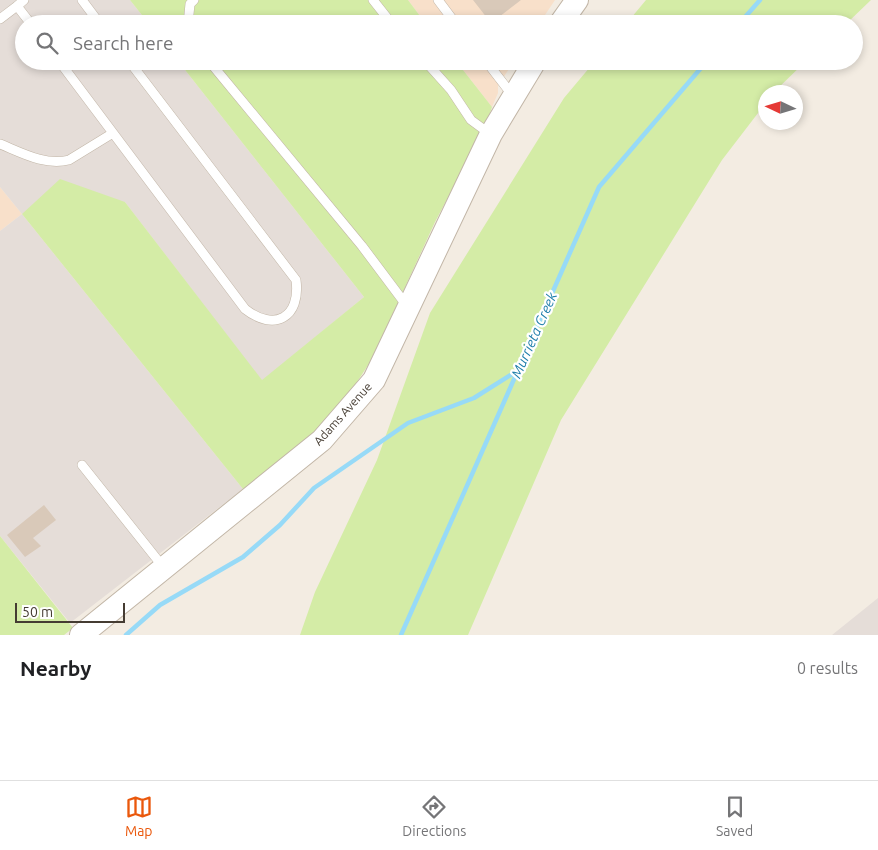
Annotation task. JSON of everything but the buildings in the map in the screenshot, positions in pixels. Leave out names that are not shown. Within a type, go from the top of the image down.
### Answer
[{"type":"street","points":[[566,15],[577,0]]},
{"type":"street","name":"Adams Avenue","points":[[81,635],[322,440],[374,380],[491,134],[529,70]]},
{"type":"lane","points":[[82,0],[93,15]]},
{"type":"lane","points":[[189,15],[190,4],[194,0]]},
{"type":"lane","points":[[373,0],[385,15]]},
{"type":"lane","points":[[438,0],[449,15]]},
{"type":"lane","points":[[0,19],[21,3],[27,15]]},
{"type":"lane","points":[[66,70],[245,309],[256,318],[269,322],[283,318],[293,309],[298,294],[296,280],[136,70]]},
{"type":"lane","points":[[216,70],[362,246],[408,308]]},
{"type":"lane","points":[[433,70],[451,90],[471,120],[491,134]]},
{"type":"lane","points":[[493,70],[513,97]]},
{"type":"lane","points":[[0,144],[41,160],[62,162],[69,160],[113,133]]},
{"type":"lane","points":[[82,465],[164,568]]},
{"type":"shaded area","points":[[0,0],[130,0],[142,15],[15,15],[15,70],[185,70],[364,297],[262,381],[125,202],[22,214],[0,187]]},
{"type":"shaded area","points":[[408,0],[555,0],[545,15],[419,15]]},
{"type":"shaded area","points":[[463,70],[508,70],[498,86],[498,93],[492,107]]},
{"type":"shaded area","points":[[0,187],[22,214],[0,231]]},
{"type":"shaded area","points":[[22,214],[243,489],[70,623],[0,536],[0,231]]},
{"type":"shaded area","points":[[878,598],[878,635],[832,635]]},
{"type":"green space","points":[[130,0],[408,0],[419,15],[142,15]]},
{"type":"green space","points":[[646,0],[871,0],[855,15],[634,15]]},
{"type":"green space","points":[[185,70],[463,70],[492,107],[486,125],[435,222],[372,359],[342,405],[287,461],[243,489],[22,214],[60,179],[125,202],[262,380],[364,297]]},
{"type":"green space","points":[[587,70],[797,70],[781,85],[758,85],[758,113],[722,160],[561,420],[468,635],[300,635],[315,592],[377,460],[430,313],[564,98]]},
{"type":"green space","points":[[0,536],[73,628],[64,635],[0,635]]},
{"type":"waterway","name":"Murrieta Creek","points":[[747,15],[760,0]]},
{"type":"waterway","name":"Murrieta Creek","points":[[401,635],[599,187],[699,70]]},
{"type":"waterway","points":[[126,635],[160,605],[243,557],[280,525],[314,488],[408,423],[474,398],[517,371]]}]
